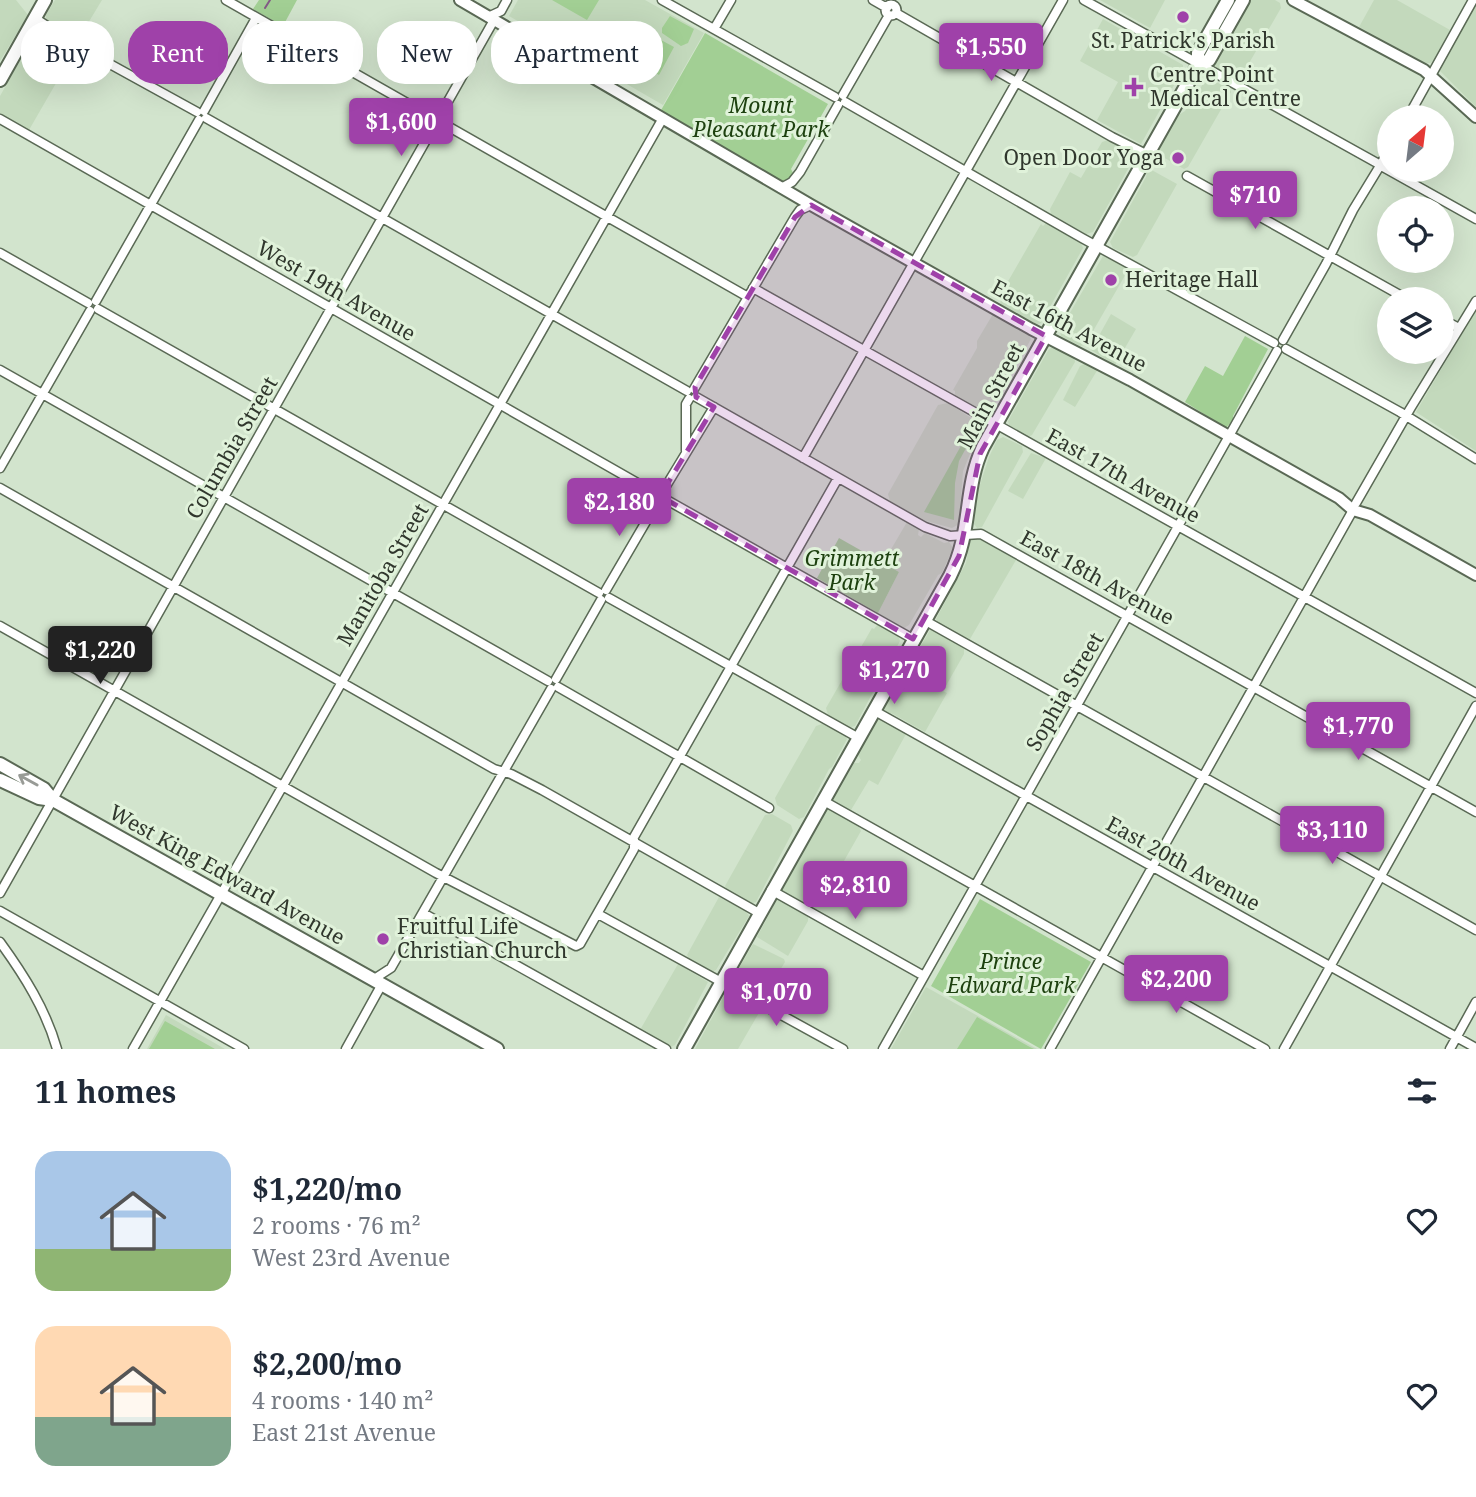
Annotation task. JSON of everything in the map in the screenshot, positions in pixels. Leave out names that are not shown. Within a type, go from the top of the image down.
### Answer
[{"type":"main road","points":[[0,80],[45,0]]},
{"type":"main road","name":"Main Street","points":[[684,1049],[955,565],[965,535],[975,468],[994,425],[1098,246],[1198,65],[1198,53],[1228,0]]},
{"type":"main road","name":"Main Street","points":[[1198,65],[1209,60],[1243,0]]},
{"type":"main road","name":"West King Edward Avenue","points":[[0,764],[44,789],[53,800]]},
{"type":"main road","name":"West King Edward Avenue","points":[[0,780],[39,798],[53,800],[497,1049]]},
{"type":"street","points":[[226,0],[748,297]]},
{"type":"street","name":"East 16th Avenue","points":[[460,0],[496,18],[811,205],[1130,380],[1476,575]]},
{"type":"street","name":"Columbia Street","points":[[0,893],[507,0]]},
{"type":"street","points":[[662,0],[1406,416],[1476,459]]},
{"type":"street","points":[[714,29],[731,0]]},
{"type":"street","points":[[873,0],[893,8],[1132,149],[1148,155]]},
{"type":"street","points":[[803,458],[1063,0]]},
{"type":"street","points":[[1084,0],[1377,163]]},
{"type":"street","points":[[1293,0],[1431,75],[1476,117]]},
{"type":"street","points":[[1415,105],[1473,0]]},
{"type":"street","points":[[781,188],[792,182],[800,172],[893,8]]},
{"type":"street","name":"East 18th Avenue","points":[[35,18],[79,47],[925,527],[950,536],[981,534],[1476,812]]},
{"type":"street","points":[[0,468],[256,18]]},
{"type":"street","name":"Manitoba Street","points":[[133,1049],[663,118]]},
{"type":"street","name":"West 19th Avenue","points":[[0,119],[913,639]]},
{"type":"street","name":"Sophia Street","points":[[883,1049],[1377,170]]},
{"type":"street","points":[[1187,176],[1386,287]]},
{"type":"street","points":[[1410,182],[1476,219]]},
{"type":"street","points":[[686,451],[686,404],[691,394],[795,217],[800,210],[811,205]]},
{"type":"street","points":[[0,253],[858,737]]},
{"type":"street","name":"East 17th Avenue","points":[[753,288],[1476,693]]},
{"type":"street","points":[[1053,1048],[1355,506],[1476,301]]},
{"type":"street","points":[[1454,325],[1459,328]]},
{"type":"street","points":[[0,370],[769,808]]},
{"type":"street","points":[[345,1049],[660,496],[714,407]]},
{"type":"street","points":[[0,626],[283,787],[576,946],[580,944],[635,848],[634,837],[838,478]]},
{"type":"street","points":[[0,488],[494,769],[523,780],[759,913]]},
{"type":"street","points":[[924,620],[1476,930]]},
{"type":"street","points":[[1284,1049],[1476,706]]},
{"type":"street","name":"East 20th Avenue","points":[[873,710],[1476,1048]]},
{"type":"street","points":[[822,800],[1265,1049]]},
{"type":"street","points":[[771,890],[925,976]]},
{"type":"street","points":[[0,911],[244,1049]]},
{"type":"street","points":[[423,913],[666,1049]]},
{"type":"street","points":[[598,914],[844,1049]]},
{"type":"street","points":[[0,942],[32,990],[57,1049]]},
{"type":"street","points":[[382,984],[391,968]]},
{"type":"street","points":[[1450,1049],[1476,1002]]},
{"type":"highlighted area","points":[[811,205],[1046,336],[980,454],[959,556],[913,639],[665,499],[663,491],[714,407],[696,397],[695,387],[795,217]]},
{"type":"shaded area","points":[[0,0],[16,0],[28,15],[24,21],[21,21],[21,26],[0,61]]},
{"type":"shaded area","points":[[55,0],[102,0],[89,21],[46,21],[46,15]]},
{"type":"shaded area","points":[[518,0],[645,0],[704,33],[663,105],[627,84],[663,84],[663,21],[518,21],[509,16]]},
{"type":"shaded area","points":[[1100,0],[1165,0],[1150,28]]},
{"type":"shaded area","points":[[1250,0],[1275,0],[1280,3],[1281,8],[1241,77],[1236,78],[1217,70],[1214,63]]},
{"type":"shaded area","points":[[1374,0],[1397,0],[1450,30],[1431,63],[1425,63],[1359,27]]},
{"type":"shaded area","points":[[1476,3],[1476,107],[1440,71]]},
{"type":"shaded area","points":[[1103,19],[1183,65],[1141,144],[1097,120],[1118,82],[1080,61]]},
{"type":"shaded area","points":[[21,59],[21,84],[56,84],[29,130],[0,114],[0,96]]},
{"type":"shaded area","points":[[1207,78],[1229,88],[1231,92],[1188,167],[1184,169],[1156,153],[1177,116],[1185,111]]},
{"type":"shaded area","points":[[1108,140],[1132,153],[1134,158],[1093,232],[1086,234],[1051,214],[1050,209],[1070,172],[1081,178],[1102,142]]},
{"type":"shaded area","points":[[1148,168],[1177,184],[1137,255],[1133,257],[1113,248],[1110,242],[1146,177]]},
{"type":"shaded area","points":[[1046,223],[1081,243],[1083,248],[1041,323],[1037,325],[1000,305],[999,297],[1041,224],[1043,226]]},
{"type":"shaded area","points":[[1103,256],[1127,268],[1127,272],[1085,345],[1080,346],[1061,336],[1060,330]]},
{"type":"shaded area","points":[[1476,310],[1476,451],[1416,412],[1444,364],[1454,364],[1454,347]]},
{"type":"shaded area","points":[[993,314],[1028,334],[1031,339],[991,411],[986,415],[955,396],[953,390]]},
{"type":"shaded area","points":[[1111,314],[1136,329],[1115,365],[1091,350]]},
{"type":"shaded area","points":[[1054,347],[1074,357],[1075,362],[1032,435],[1028,437],[1010,428],[1008,421],[1049,349]]},
{"type":"shaded area","points":[[1086,363],[1098,369],[1075,407],[1063,400],[1080,366]]},
{"type":"shaded area","points":[[948,403],[982,425],[963,471],[959,524],[952,528],[926,521],[890,501],[888,494],[938,405]]},
{"type":"shaded area","points":[[1003,437],[1022,446],[1023,452],[982,527],[977,528],[974,524],[976,497],[989,457],[997,440]]},
{"type":"shaded area","points":[[1031,453],[1046,458],[1023,499],[1008,491]]},
{"type":"shaded area","points":[[907,522],[919,529],[918,535],[921,537],[925,533],[944,543],[949,542],[953,548],[942,573],[938,575],[909,625],[904,628],[878,613],[899,572],[883,563]]},
{"type":"shaded area","points":[[976,537],[1016,560],[970,639],[938,624],[936,619],[966,563],[970,540]]},
{"type":"shaded area","points":[[878,624],[898,635],[900,641],[855,726],[848,728],[828,715],[826,708],[872,628]]},
{"type":"shaded area","points":[[930,630],[935,630],[964,649],[964,654],[943,691],[947,693],[925,732],[885,712],[883,706],[904,674],[910,673],[909,666]]},
{"type":"shaded area","points":[[880,718],[906,734],[878,785],[869,780],[851,810],[834,802],[833,796],[854,763],[861,760],[858,755],[873,725]]},
{"type":"shaded area","points":[[822,724],[844,734],[847,739],[804,817],[799,819],[777,805],[775,798],[816,726]]},
{"type":"shaded area","points":[[828,808],[858,825],[861,831],[819,905],[812,907],[781,889]]},
{"type":"shaded area","points":[[772,814],[791,825],[793,831],[756,902],[750,904],[727,891],[725,886],[765,815]]},
{"type":"shaded area","points":[[719,897],[745,910],[749,916],[716,970],[712,972],[689,959],[687,955]]},
{"type":"shaded area","points":[[777,899],[808,916],[808,921],[788,956],[757,937]]},
{"type":"shaded area","points":[[753,944],[784,959],[785,962],[763,998],[734,980]]},
{"type":"shaded area","points":[[678,964],[708,982],[675,1045],[671,1047],[640,1030]]},
{"type":"shaded area","points":[[926,987],[1037,1049],[891,1049]]},
{"type":"shaded area","points":[[726,992],[731,992],[760,1011],[738,1049],[695,1049]]},
{"type":"shaded area","points":[[166,1015],[225,1049],[147,1049]]},
{"type":"green space","points":[[259,0],[297,0],[286,21],[274,21],[253,9]]},
{"type":"green space","points":[[552,0],[599,0],[587,20]]},
{"type":"green space","points":[[670,16],[694,29],[688,43],[681,46],[663,34],[663,26]]},
{"type":"green space","name":"Mount Pleasant Park","points":[[705,33],[828,104],[791,169],[793,173],[789,182],[783,183],[660,112]]},
{"type":"green space","points":[[663,41],[674,47],[663,68]]},
{"type":"green space","points":[[1245,336],[1268,349],[1233,420],[1226,428],[1185,402],[1205,366],[1223,376]]},
{"type":"green space","points":[[972,426],[977,428],[959,461],[955,483],[954,520],[924,512]]},
{"type":"green space","name":"Grimmett Park","points":[[839,538],[899,572],[878,613],[817,578]]},
{"type":"green space","name":"Prince Edward Park","points":[[980,899],[1091,962],[1041,1049],[931,986]]},
{"type":"green space","points":[[977,1017],[1028,1046],[1034,1049],[957,1049]]},
{"type":"green space","points":[[165,1021],[215,1049],[149,1049]]},
{"type":"waterway","points":[[265,8],[270,0]]},
{"type":"place","name":"St. Patrick's Parish","points":[[1183,17]]},
{"type":"place","name":"Centre Point Medical Centre","points":[[1134,87]]},
{"type":"place","name":"Open Door Yoga","points":[[1178,158]]},
{"type":"place","name":"Heritage Hall","points":[[1111,280]]},
{"type":"place","name":"Fruitful Life Christian Church","points":[[383,939]]}]
